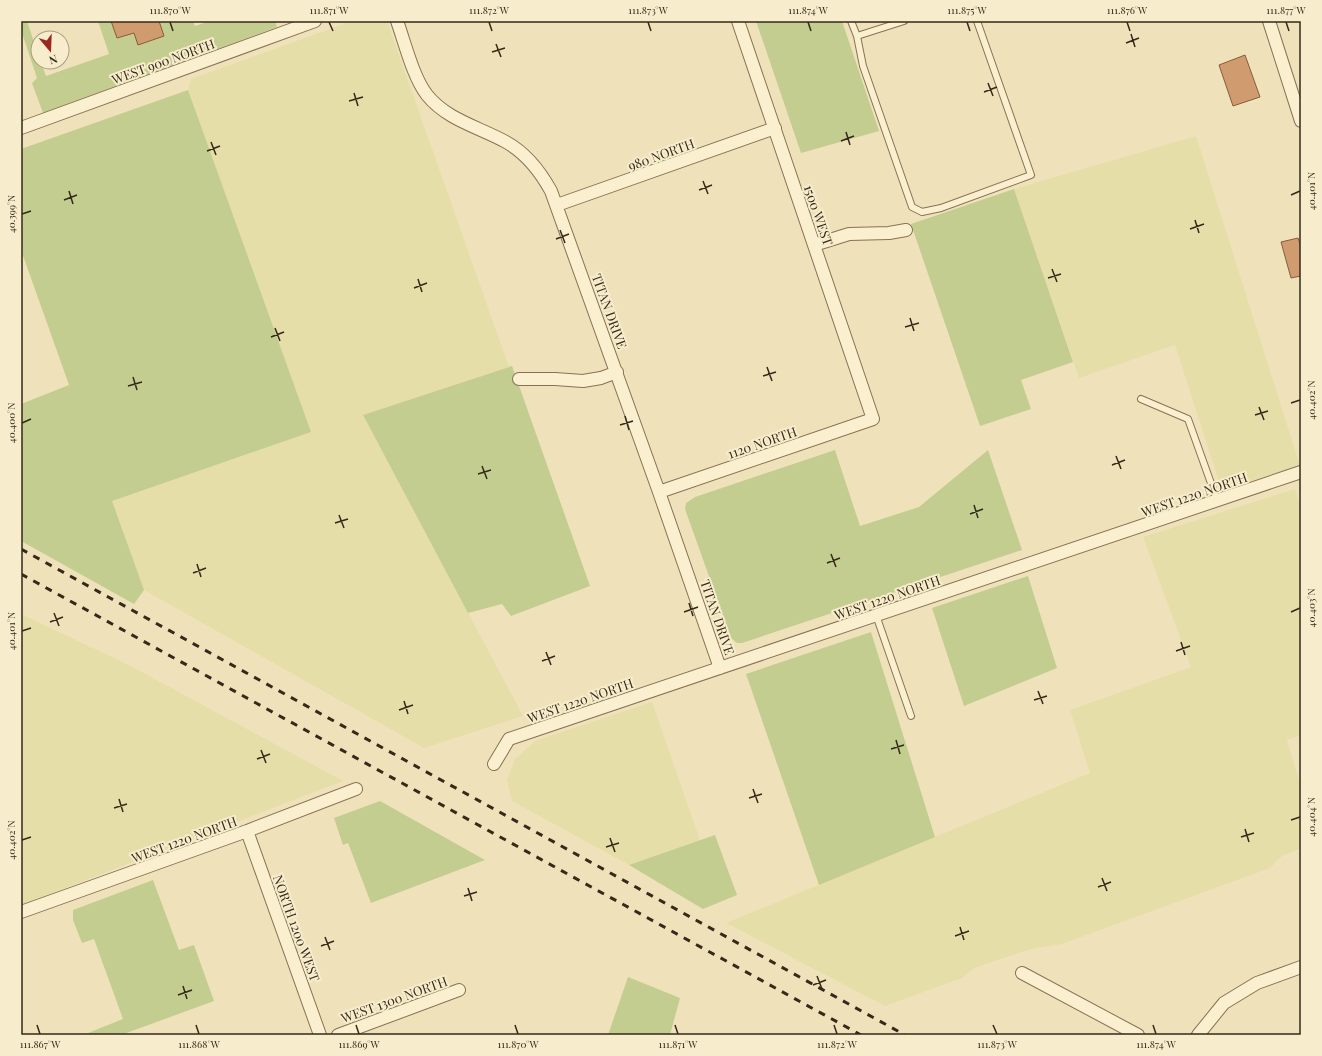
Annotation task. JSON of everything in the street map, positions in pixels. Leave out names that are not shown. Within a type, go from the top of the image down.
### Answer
[{"type":"street","name":"WEST 900 NORTH","points":[[21,128],[315,21]]},
{"type":"street","name":"TITAN DRIVE","points":[[397,21],[419,82],[428,95],[443,110],[460,120],[506,142],[521,152],[543,177],[557,205],[720,668]]},
{"type":"street","name":"1500 WEST","points":[[738,21],[873,419]]},
{"type":"street","points":[[1269,21],[1301,121]]},
{"type":"street","name":"980 NORTH","points":[[557,205],[775,128]]},
{"type":"street","points":[[814,245],[849,234],[889,233],[906,230]]},
{"type":"street","points":[[519,380],[555,379],[583,381],[601,378],[617,372]]},
{"type":"street","name":"1120 NORTH","points":[[659,492],[873,419]]},
{"type":"street","name":"WEST 1220 NORTH","points":[[494,764],[509,739],[1301,472]]},
{"type":"street","name":"WEST 1220 NORTH","points":[[21,912],[247,831],[356,789]]},
{"type":"street","name":"NORTH 1200 WEST","points":[[247,831],[320,1035]]},
{"type":"street","points":[[1198,1035],[1224,1003],[1257,983],[1301,968]]},
{"type":"street","points":[[1022,973],[1138,1035]]},
{"type":"street","name":"WEST 1300 NORTH","points":[[338,1035],[459,990]]},
{"type":"lane","points":[[851,21],[863,66],[912,207],[922,212],[941,208],[1031,175],[977,21]]},
{"type":"lane","points":[[856,36],[904,21]]},
{"type":"lane","points":[[1142,398],[1188,419],[1217,500]]},
{"type":"lane","points":[[876,615],[911,716]]},
{"type":"shaded area","points":[[352,21],[387,21],[509,367],[363,415],[523,716],[424,748],[144,590],[111,501],[311,432],[188,90],[191,79]]},
{"type":"shaded area","points":[[1196,136],[1300,466],[1222,491],[1175,345],[1079,378],[1014,189]]},
{"type":"shaded area","points":[[1295,489],[1301,509],[1301,735],[1287,740],[1301,787],[1301,848],[1282,856],[1270,868],[1062,944],[1031,949],[974,968],[962,978],[885,1006],[726,923],[1090,773],[1070,710],[1191,667],[1143,537]]},
{"type":"shaded area","points":[[21,614],[129,665],[343,781],[21,905],[21,817],[23,816],[21,810]]},
{"type":"shaded area","points":[[652,702],[700,840],[629,865],[512,801],[507,780],[515,759],[535,741]]},
{"type":"green space","points":[[21,21],[27,21],[30,30],[30,57],[21,30]]},
{"type":"green space","points":[[98,21],[193,21],[195,26],[210,21],[275,21],[277,27],[43,113],[32,83],[37,78],[34,70],[44,70],[46,76],[63,70],[70,70],[70,68],[109,54]]},
{"type":"green space","points":[[756,21],[842,21],[879,131],[801,153]]},
{"type":"green space","points":[[188,90],[311,432],[112,501],[144,590],[134,604],[21,541],[21,404],[69,385],[21,250],[21,149]]},
{"type":"green space","points":[[1014,189],[1073,362],[1021,380],[1031,409],[980,426],[911,224]]},
{"type":"green space","points":[[512,366],[590,586],[511,616],[502,604],[468,613],[363,415]]},
{"type":"green space","points":[[835,450],[860,526],[919,507],[988,450],[1022,550],[742,643],[737,643],[731,638],[685,509],[686,503],[695,497]]},
{"type":"green space","points":[[1028,576],[1057,668],[964,706],[932,608]]},
{"type":"green space","points":[[871,632],[935,837],[819,885],[746,674]]},
{"type":"green space","points":[[380,801],[485,860],[371,903],[348,843],[343,845],[334,818]]},
{"type":"green space","points":[[715,835],[737,895],[703,909],[629,865]]},
{"type":"green space","points":[[153,880],[179,950],[194,945],[214,1001],[121,1035],[83,1035],[123,1019],[94,939],[82,943],[73,920],[73,910]]},
{"type":"green space","points":[[628,977],[680,998],[670,1035],[608,1035]]},
{"type":"building","points":[[111,21],[159,21],[164,36],[138,45],[134,33],[117,38]]},
{"type":"building","points":[[1245,55],[1260,97],[1233,106],[1219,65]]},
{"type":"building","points":[[1298,238],[1301,247],[1301,276],[1291,278],[1281,242]]},
{"type":"railway","points":[[21,549],[905,1035]]},
{"type":"railway","points":[[21,574],[861,1035]]}]
